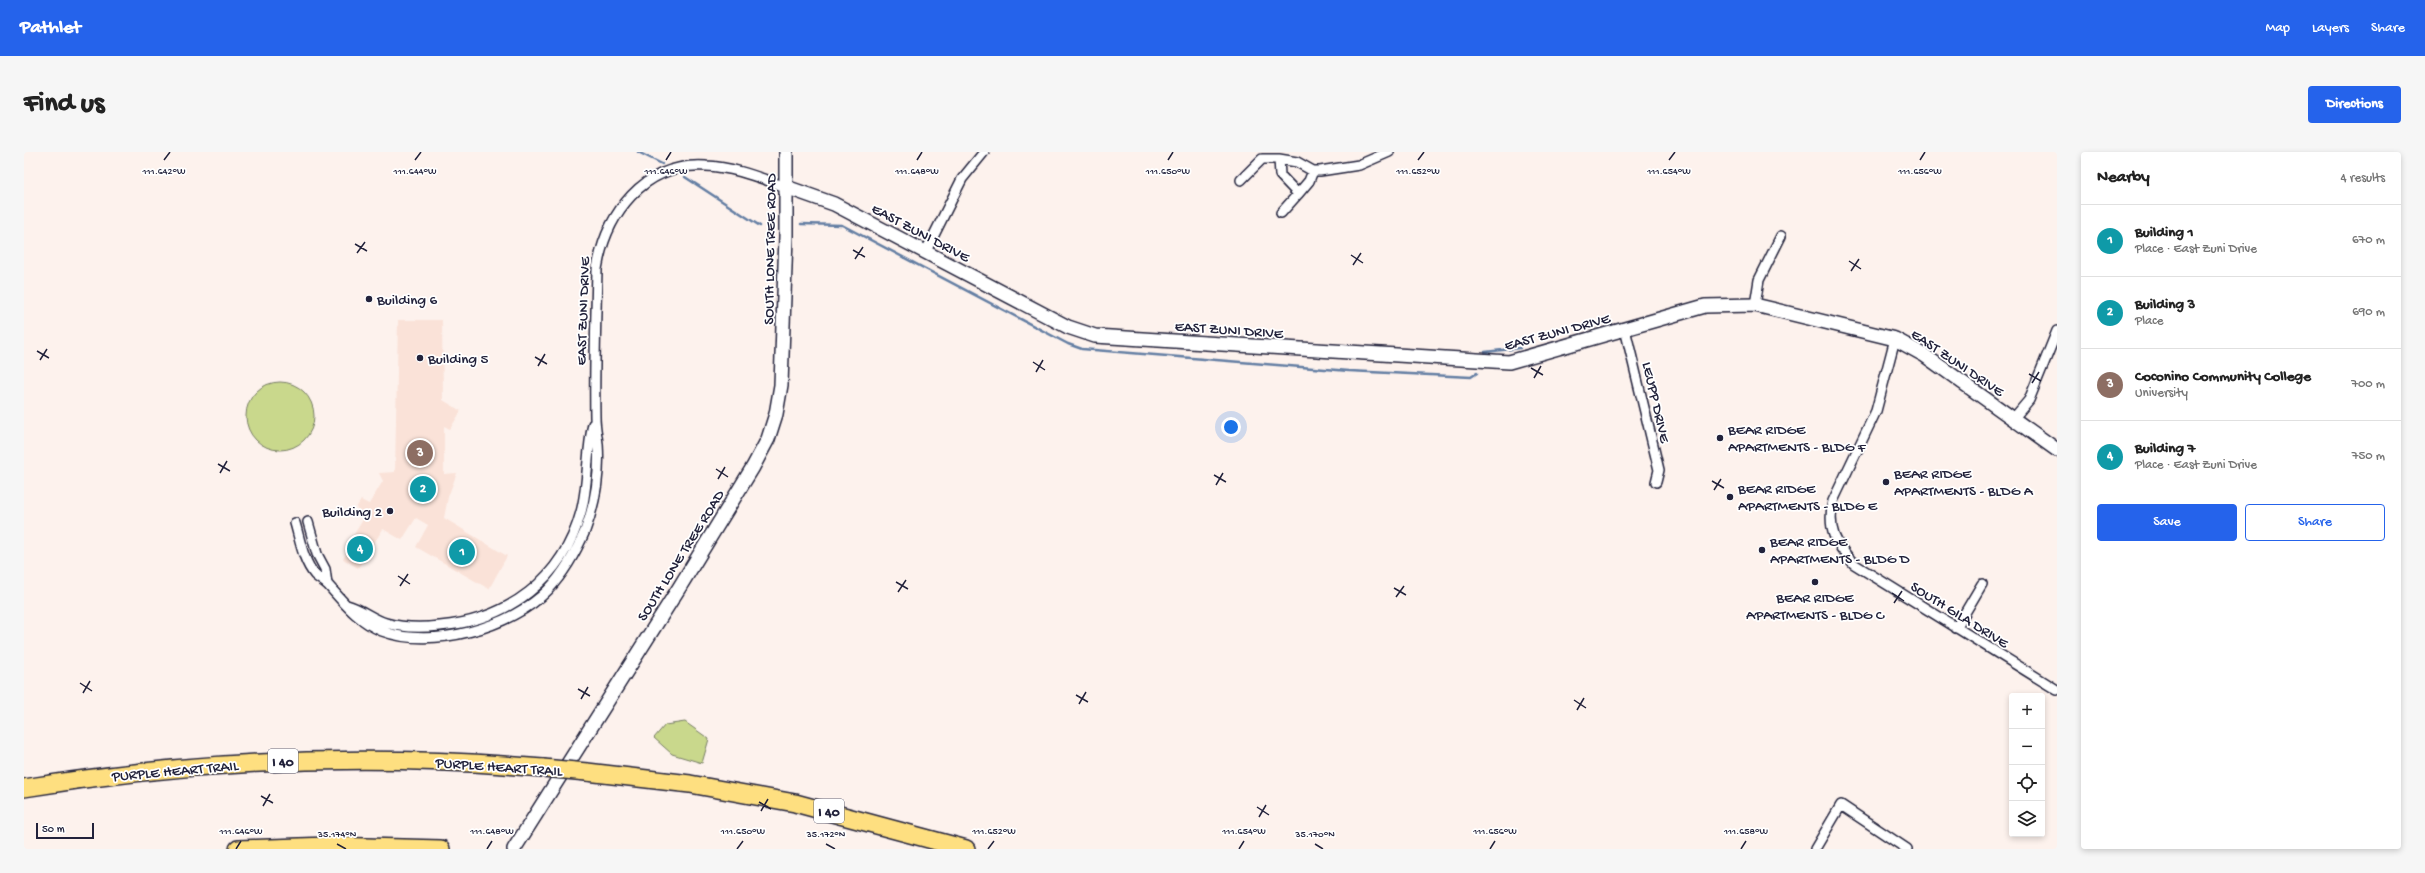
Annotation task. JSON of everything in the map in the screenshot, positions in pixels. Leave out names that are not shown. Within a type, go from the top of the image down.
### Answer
[{"type":"highway","name":"PURPLE HEART TRAIL","points":[[24,788],[78,779],[203,766],[328,759],[470,762],[587,772],[690,784],[795,803],[966,849]]},
{"type":"highway","points":[[238,849],[328,846],[441,849]]},
{"type":"street","name":"SOUTH LONE TREE ROAD","points":[[514,849],[679,588],[753,468],[768,439],[776,414],[781,385],[786,152]]},
{"type":"street","points":[[925,253],[962,179],[984,152]]},
{"type":"street","points":[[1241,180],[1262,159],[1279,159],[1302,163],[1313,171],[1358,165],[1389,152]]},
{"type":"street","points":[[1279,159],[1280,175],[1298,194]]},
{"type":"street","name":"EAST ZUNI DRIVE","points":[[295,523],[307,560],[315,575],[327,584],[347,605],[353,614],[383,631],[418,638],[454,635],[497,622],[535,601],[563,570],[585,530],[596,491],[598,468],[595,419],[597,269],[600,247],[607,229],[627,200],[643,186],[663,174],[686,168],[705,166],[735,170],[834,204],[1068,327],[1095,336],[1509,362],[1705,306],[1754,305],[1895,339],[1924,355],[2057,450]]},
{"type":"street","points":[[1281,213],[1309,181],[1313,171]]},
{"type":"street","points":[[1754,305],[1759,280],[1781,236]]},
{"type":"street","name":"LEUPP DRIVE","points":[[1625,329],[1659,470],[1656,482]]},
{"type":"street","points":[[2013,419],[2029,400],[2057,331]]},
{"type":"street","name":"SOUTH GILA DRIVE","points":[[1895,339],[1876,411],[1832,501],[1830,516],[1831,527],[1837,546],[1854,564],[2057,690]]},
{"type":"street","points":[[308,522],[317,554],[325,569],[327,584]]},
{"type":"street","points":[[1956,628],[1982,584]]},
{"type":"street","points":[[1815,849],[1841,805],[1907,849]]},
{"type":"shaded area","points":[[398,320],[442,320],[443,400],[461,411],[450,429],[444,426],[444,474],[457,473],[448,497],[444,518],[507,556],[489,589],[416,547],[428,525],[416,518],[402,540],[383,529],[358,568],[343,559],[356,538],[353,536],[364,518],[364,513],[356,508],[361,500],[369,504],[383,481],[379,473],[395,472]]},
{"type":"green space","points":[[273,382],[287,382],[299,387],[309,397],[314,409],[314,423],[309,435],[299,445],[287,450],[273,450],[261,445],[251,435],[246,423],[246,409],[251,397],[261,387]]},
{"type":"green space","points":[[685,722],[709,739],[702,763],[672,754],[654,738],[665,725]]},
{"type":"waterway","points":[[638,152],[662,164]]},
{"type":"waterway","points":[[685,177],[760,226]]},
{"type":"waterway","points":[[801,224],[842,225],[1068,344],[1082,349],[1349,371],[1471,377],[1477,373]]},
{"type":"waterway","points":[[1485,352],[1520,348]]},
{"type":"place","name":"Building 6","points":[[369,299]]},
{"type":"place","name":"Building 5","points":[[420,358]]},
{"type":"place","name":"BEAR RIDGE APARTMENTS - BLDG F","points":[[1720,438]]},
{"type":"place","name":"Coconino Community College","points":[[420,453]]},
{"type":"place","name":"BEAR RIDGE APARTMENTS - BLDG A","points":[[1886,482]]},
{"type":"place","name":"Building 3","points":[[423,489]]},
{"type":"place","name":"BEAR RIDGE APARTMENTS - BLDG E","points":[[1730,497]]},
{"type":"place","name":"Building 2","points":[[390,511]]},
{"type":"place","name":"Building 7","points":[[360,549]]},
{"type":"place","name":"BEAR RIDGE APARTMENTS - BLDG D","points":[[1762,550]]},
{"type":"place","name":"Building 1","points":[[462,552]]},
{"type":"place","name":"BEAR RIDGE APARTMENTS - BLDG C","points":[[1815,582]]}]
